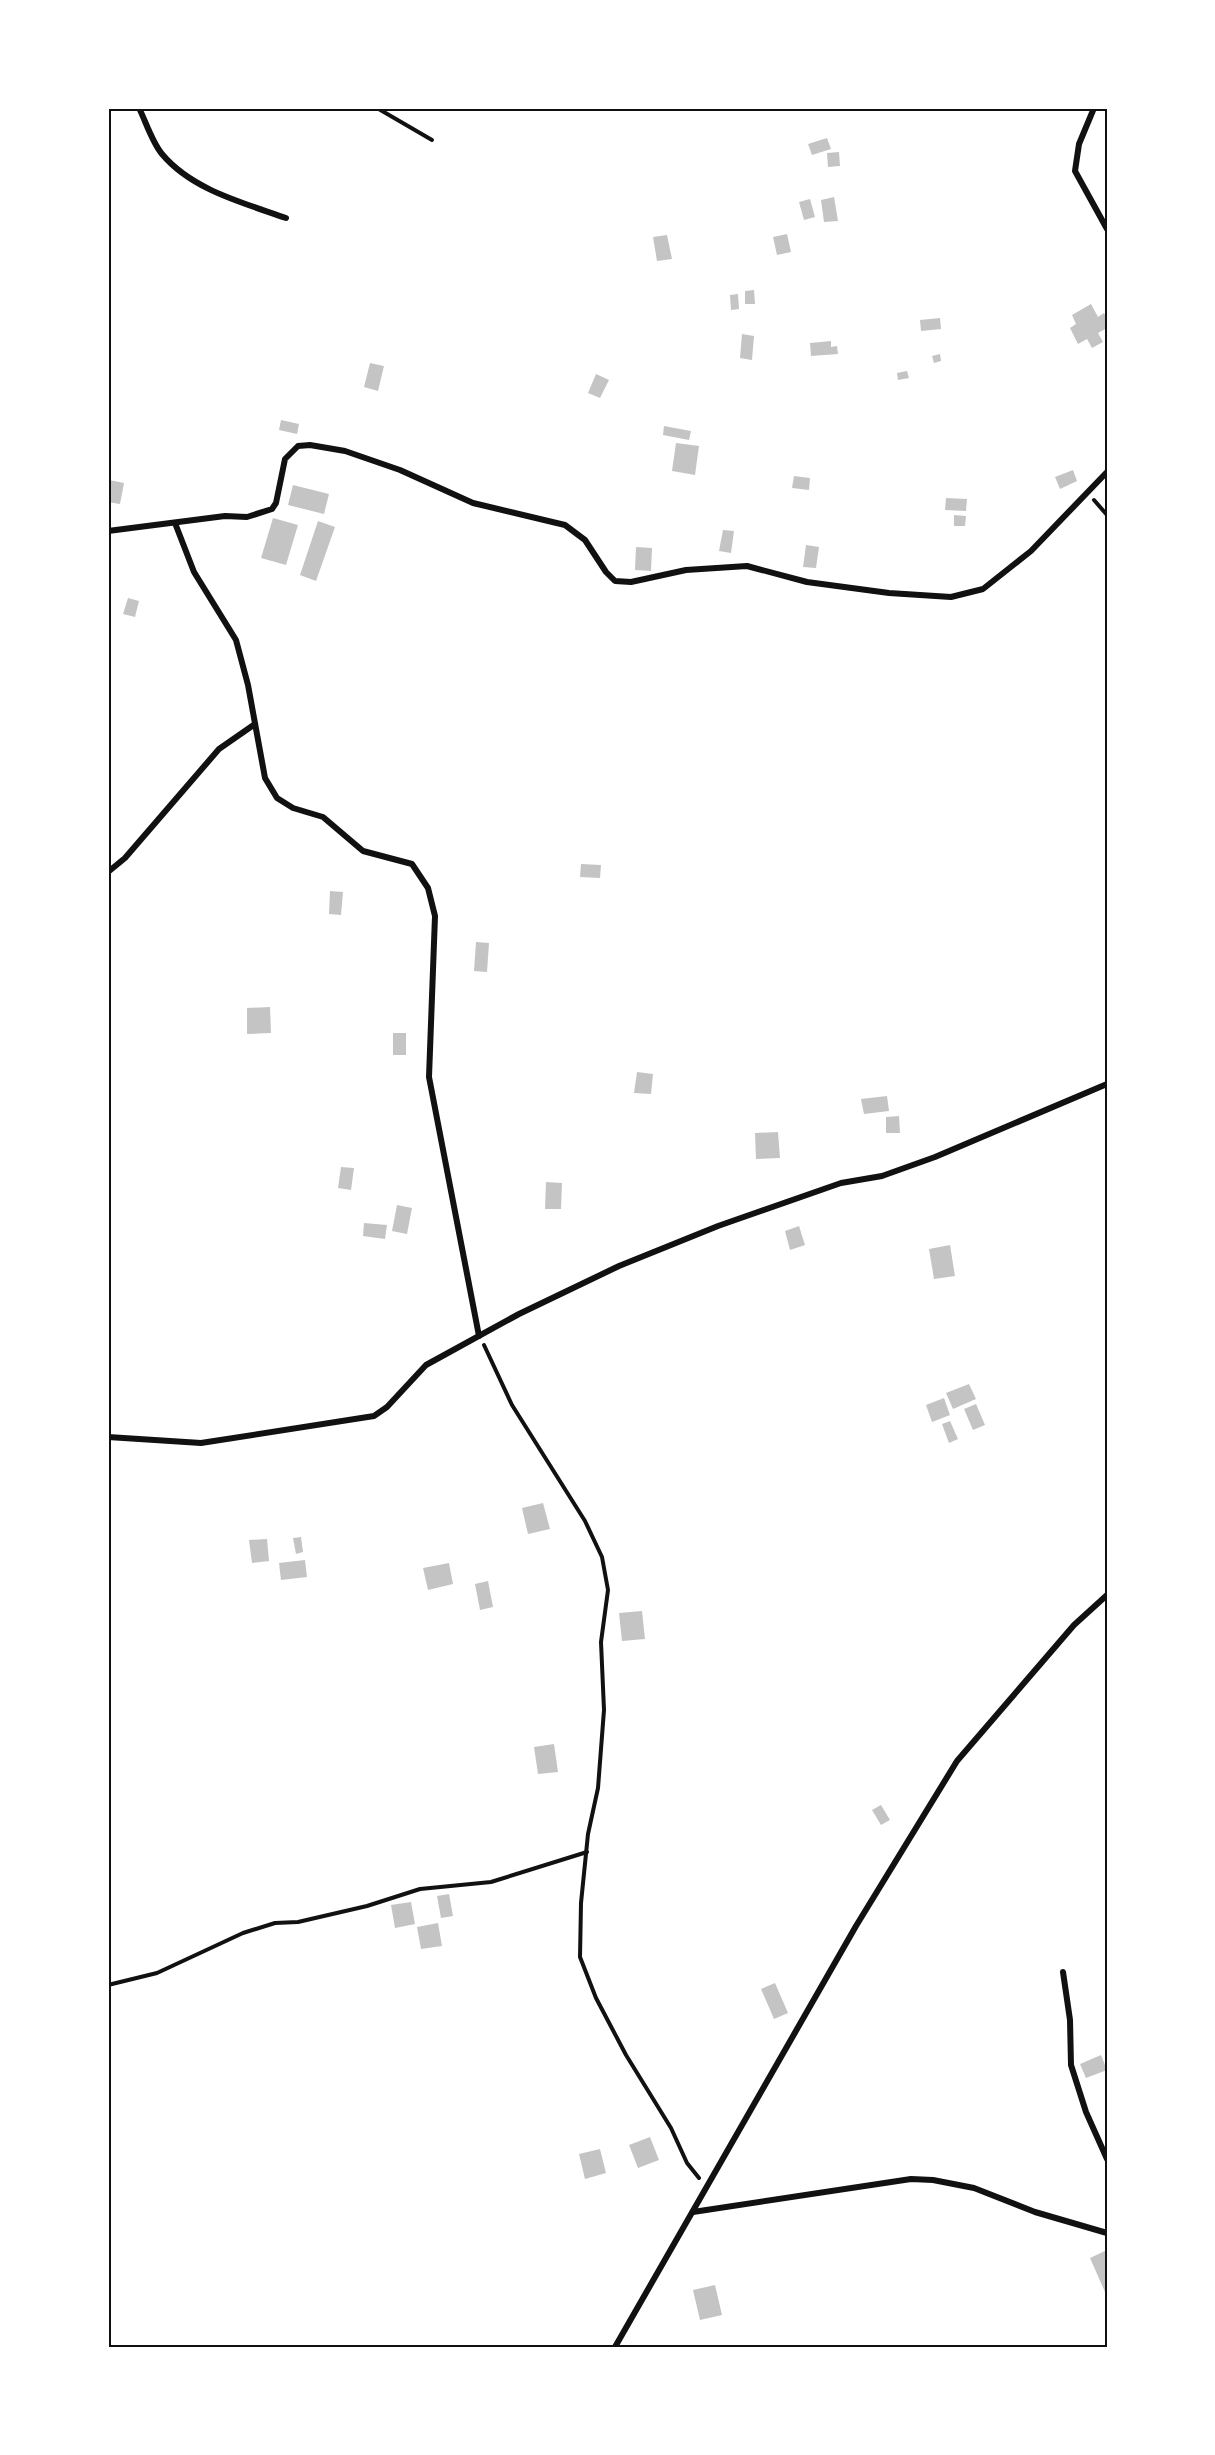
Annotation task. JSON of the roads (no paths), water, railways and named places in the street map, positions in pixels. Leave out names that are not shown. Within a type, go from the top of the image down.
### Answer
[{"type":"street","points":[[139,108],[160,153],[172,165],[204,187],[286,218]]},
{"type":"street","points":[[1094,108],[1079,144],[1075,171],[1107,229]]},
{"type":"street","points":[[108,531],[225,516],[247,517],[272,509],[276,503],[285,459],[298,446],[310,445],[345,451],[400,470],[473,503],[565,525],[585,540],[606,572],[615,581],[631,582],[686,570],[747,566],[807,582],[889,593],[951,597],[982,589],[1031,551],[1107,472]]},
{"type":"street","points":[[175,523],[195,572],[236,640],[266,778],[277,798],[293,808],[323,817],[363,851],[412,864],[428,888],[435,915],[429,1077],[479,1336]]},
{"type":"street","points":[[108,872],[132,850],[219,749],[255,724]]},
{"type":"street","points":[[108,1437],[201,1443],[374,1416],[387,1407],[426,1365],[619,1266],[718,1226],[841,1183],[882,1176],[936,1157],[1107,1084]]},
{"type":"street","points":[[615,2347],[856,1926],[957,1761],[1074,1625],[1107,1595]]},
{"type":"street","points":[[1063,1972],[1070,2020],[1071,2064],[1086,2112],[1107,2159]]},
{"type":"street","points":[[693,2212],[911,2179],[933,2180],[974,2188],[1035,2212],[1107,2233]]}]
